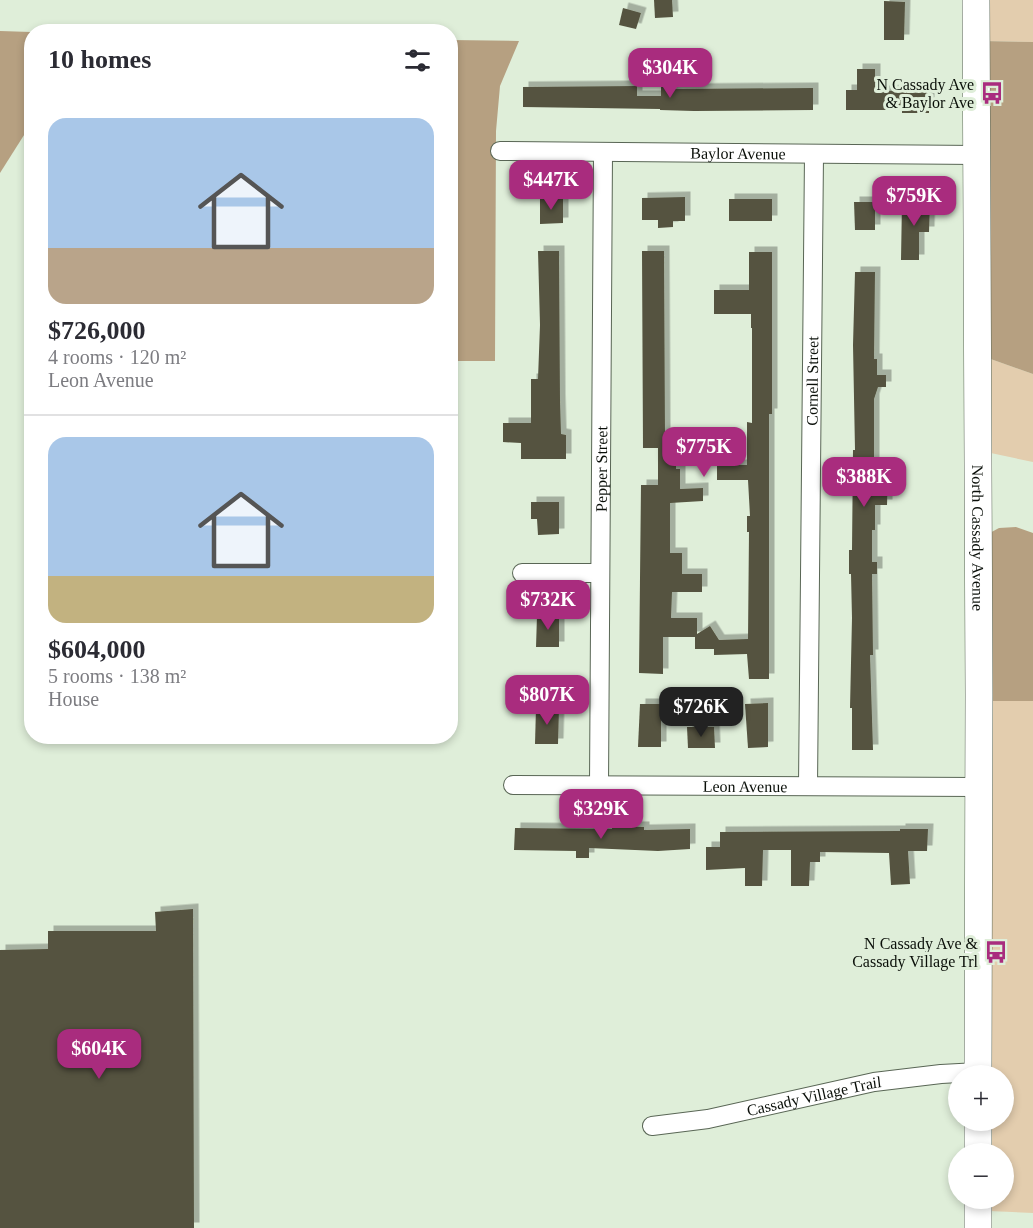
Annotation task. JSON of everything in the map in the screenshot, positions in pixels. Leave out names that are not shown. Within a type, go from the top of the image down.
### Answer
[{"type":"main road","name":"North Cassady Avenue","points":[[976,0],[978,1065]]},
{"type":"main road","points":[[978,1209],[978,1228]]},
{"type":"street","name":"Baylor Avenue","points":[[500,151],[978,155]]},
{"type":"street","name":"Pepper Street","points":[[599,786],[603,153]]},
{"type":"street","name":"Cornell Street","points":[[808,786],[814,155]]},
{"type":"street","points":[[522,573],[599,573]]},
{"type":"street","name":"Leon Avenue","points":[[513,785],[978,787]]},
{"type":"street","name":"Cassady Village Trail","points":[[652,1125],[708,1119],[874,1082],[948,1074]]},
{"type":"shaded area","points":[[984,0],[1033,0],[1033,42],[983,41]]},
{"type":"shaded area","points":[[0,31],[24,32],[24,135],[0,173]]},
{"type":"shaded area","points":[[458,40],[519,41],[500,86],[496,131],[495,361],[458,361]]},
{"type":"shaded area","points":[[983,41],[1033,42],[1033,374],[985,357]]},
{"type":"shaded area","points":[[985,357],[1033,374],[1033,462],[986,452]]},
{"type":"shaded area","points":[[1016,527],[1033,533],[1033,701],[987,701],[986,535],[999,528]]},
{"type":"shaded area","points":[[987,701],[1033,701],[1033,1213],[989,1211],[989,1209],[1014,1209],[1014,1143],[989,1143],[989,1131],[1014,1131],[1014,1065],[989,1065]]},
{"type":"building","points":[[654,0],[672,0],[673,17],[655,18]]},
{"type":"building","points":[[884,1],[905,2],[904,40],[884,40]]},
{"type":"building","points":[[623,8],[641,13],[636,29],[619,25]]},
{"type":"building","points":[[857,69],[875,69],[875,89],[878,88],[878,91],[929,90],[929,113],[902,113],[902,110],[846,110],[846,90],[857,90]]},
{"type":"building","points":[[661,83],[674,83],[674,89],[813,88],[813,110],[694,111],[523,107],[523,87],[637,86],[637,96],[661,96]]},
{"type":"building","points":[[685,197],[685,221],[673,221],[673,227],[658,228],[658,220],[642,220],[642,198]]},
{"type":"building","points":[[540,198],[563,198],[563,223],[540,224]]},
{"type":"building","points":[[729,199],[772,199],[772,221],[729,221]]},
{"type":"building","points":[[930,201],[929,232],[919,232],[919,260],[901,260],[902,202]]},
{"type":"building","points":[[854,202],[875,202],[875,230],[855,230]]},
{"type":"building","points":[[538,251],[559,251],[561,434],[566,435],[566,459],[521,459],[521,443],[503,442],[503,423],[531,423],[531,379],[538,379],[540,325]]},
{"type":"building","points":[[642,251],[664,251],[665,438],[676,438],[676,469],[680,469],[680,489],[703,488],[703,501],[670,503],[670,553],[682,553],[682,574],[702,574],[702,592],[672,592],[671,618],[697,618],[697,634],[710,626],[719,640],[748,639],[749,532],[747,532],[747,516],[750,516],[748,480],[717,480],[717,465],[747,465],[747,422],[752,423],[752,328],[751,314],[714,314],[714,290],[749,290],[749,252],[772,252],[772,414],[769,414],[769,679],[749,679],[747,654],[714,655],[714,649],[695,649],[695,637],[663,637],[663,674],[639,673],[641,485],[658,485],[658,448],[643,448]]},
{"type":"building","points":[[855,272],[875,272],[874,359],[877,359],[877,375],[886,375],[886,387],[878,387],[874,399],[874,475],[888,475],[887,505],[875,505],[875,530],[872,530],[872,562],[877,562],[877,574],[872,574],[873,655],[870,655],[873,750],[852,750],[852,708],[850,708],[852,618],[849,550],[852,550],[853,450],[855,450],[853,345]]},
{"type":"building","points":[[531,502],[559,502],[559,534],[538,535],[537,519],[531,519]]},
{"type":"building","points":[[537,615],[559,615],[559,647],[536,647]]},
{"type":"building","points":[[768,703],[768,747],[748,748],[745,704]]},
{"type":"building","points":[[640,704],[661,704],[661,747],[638,747]]},
{"type":"building","points":[[536,708],[559,708],[558,744],[535,744]]},
{"type":"building","points":[[687,727],[714,727],[715,748],[688,748]]},
{"type":"building","points":[[612,826],[644,827],[644,830],[690,829],[690,849],[658,851],[589,848],[589,858],[576,858],[576,851],[514,850],[515,828],[612,829]]},
{"type":"building","points":[[900,829],[928,829],[927,851],[908,851],[910,884],[891,885],[889,853],[820,852],[820,862],[810,862],[809,886],[791,886],[791,850],[763,850],[762,886],[745,886],[745,868],[706,870],[706,847],[720,847],[720,832],[900,831]]},
{"type":"building","points":[[193,909],[194,1228],[0,1228],[0,950],[48,949],[48,931],[156,931],[155,912]]},
{"type":"place","name":"N Cassady Ave & Baylor Ave","points":[[992,93]]},
{"type":"place","name":"N Cassady Ave & Cassady Village Trl","points":[[996,952]]}]
